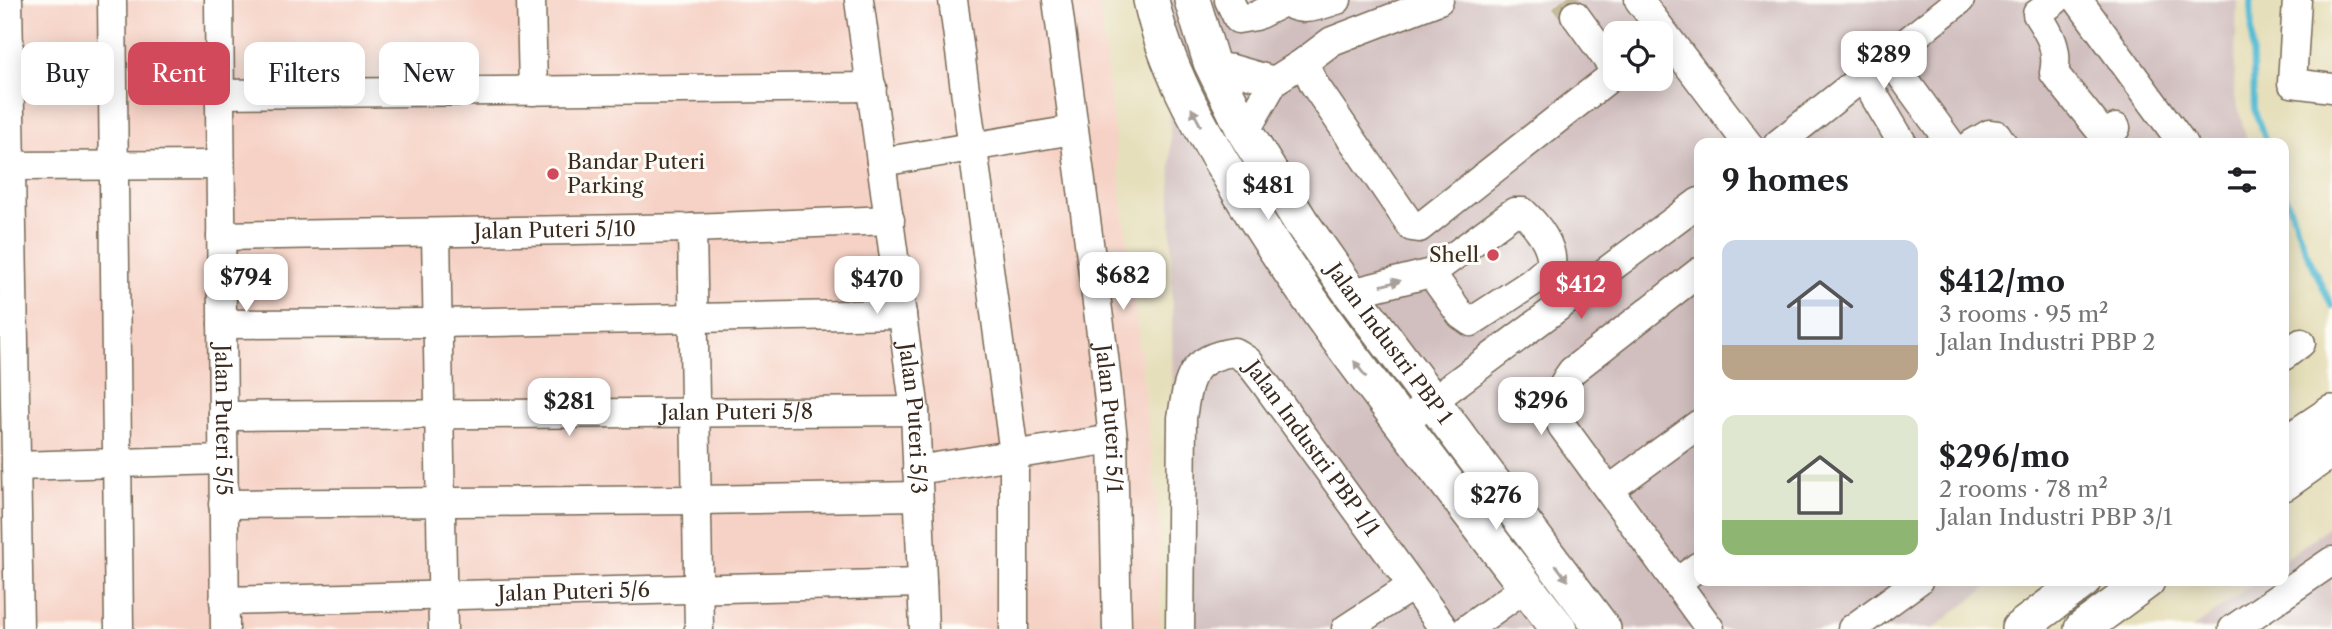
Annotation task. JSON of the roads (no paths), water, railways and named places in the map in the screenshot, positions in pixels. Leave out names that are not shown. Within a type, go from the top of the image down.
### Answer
[{"type":"main road","name":"Jalan Industri PBP 1","points":[[1151,0],[1168,57],[1185,96],[1270,243],[1357,366],[1559,629]]},
{"type":"main road","name":"Jalan Industri PBP 1","points":[[1192,0],[1214,67],[1245,132],[1301,222],[1351,293],[1603,629]]},
{"type":"main road","points":[[2289,442],[2332,413]]},
{"type":"main road","points":[[2289,480],[2331,453]]},
{"type":"main road","points":[[2019,629],[2077,586]]},
{"type":"main road","points":[[2082,629],[2140,586]]},
{"type":"street","points":[[8,0],[19,629]]},
{"type":"street","points":[[112,0],[120,629]]},
{"type":"street","name":"Jalan Puteri 5/5","points":[[219,0],[219,42]]},
{"type":"street","points":[[531,0],[533,91]]},
{"type":"street","name":"Jalan Puteri 5/3","points":[[859,0],[915,411],[924,629]]},
{"type":"street","points":[[953,0],[1014,454],[1014,629]]},
{"type":"street","name":"Jalan Puteri 5/1","points":[[1057,0],[1113,439],[1117,629]]},
{"type":"street","points":[[1229,0],[1238,19],[1250,18],[1285,1],[1292,7],[1303,9],[1337,0]]},
{"type":"street","points":[[1245,132],[1273,81],[1332,41],[1439,0]]},
{"type":"street","points":[[1639,0],[1743,138]]},
{"type":"street","points":[[1786,138],[1960,0]]},
{"type":"street","points":[[2056,0],[2037,14],[2053,40],[2057,59],[2054,73],[2103,134],[2116,128]]},
{"type":"street","points":[[2078,0],[2179,138]]},
{"type":"street","points":[[2297,0],[2292,83],[2332,88]]},
{"type":"street","points":[[1304,62],[1314,84],[1404,216],[1412,227],[1419,228],[1613,75],[1612,66],[1575,15]]},
{"type":"street","points":[[1888,57],[1947,138]]},
{"type":"street","points":[[1214,67],[1232,69],[1273,81]]},
{"type":"street","points":[[1863,76],[1899,138]]},
{"type":"street","points":[[230,94],[872,87]]},
{"type":"street","name":"Jalan Puteri 5/5","points":[[219,105],[225,629]]},
{"type":"street","points":[[881,162],[1073,130]]},
{"type":"street","points":[[1982,138],[1989,134],[1999,138]]},
{"type":"street","points":[[11,166],[220,165]]},
{"type":"street","points":[[1401,423],[1694,206]]},
{"type":"street","points":[[1351,293],[1431,273],[1514,212],[1523,212],[1538,229],[1553,255],[1551,266],[1531,283],[1471,323],[1461,315],[1431,273]]},
{"type":"street","name":"Jalan Puteri 5/10","points":[[221,236],[692,228],[890,220]]},
{"type":"street","points":[[692,228],[699,629]]},
{"type":"street","points":[[436,233],[443,629]]},
{"type":"street","points":[[1694,276],[1572,371],[1559,393],[1557,404],[1562,426],[1710,629]]},
{"type":"street","points":[[1531,283],[1552,311]]},
{"type":"street","points":[[222,324],[437,323],[902,314]]},
{"type":"street","name":"Jalan Industri PBP 1/1","points":[[1180,629],[1182,418],[1192,377],[1203,360],[1217,354],[1234,352],[1248,361],[1444,629]]},
{"type":"street","name":"Jalan Puteri 5/8","points":[[223,416],[915,411]]},
{"type":"street","points":[[1609,490],[1694,428]]},
{"type":"street","points":[[223,504],[697,500],[917,483],[1014,454],[1113,439]]},
{"type":"street","points":[[16,466],[223,460]]},
{"type":"street","points":[[2233,629],[2332,561]]},
{"type":"street","points":[[1676,583],[1694,570]]},
{"type":"street","name":"Jalan Puteri 5/6","points":[[224,601],[922,583]]},
{"type":"street","points":[[1346,629],[1412,586]]},
{"type":"street","points":[[1852,629],[1911,586]]},
{"type":"street","points":[[1467,629],[1526,587]]},
{"type":"waterway","points":[[2251,0],[2254,109],[2265,138]]},
{"type":"waterway","points":[[2289,205],[2305,249],[2332,307]]},
{"type":"tunnel","points":[[1563,0],[1575,15]]},
{"type":"place","name":"Bandar Puteri Parking","points":[[553,174]]},
{"type":"place","name":"Shell","points":[[1493,255]]}]
